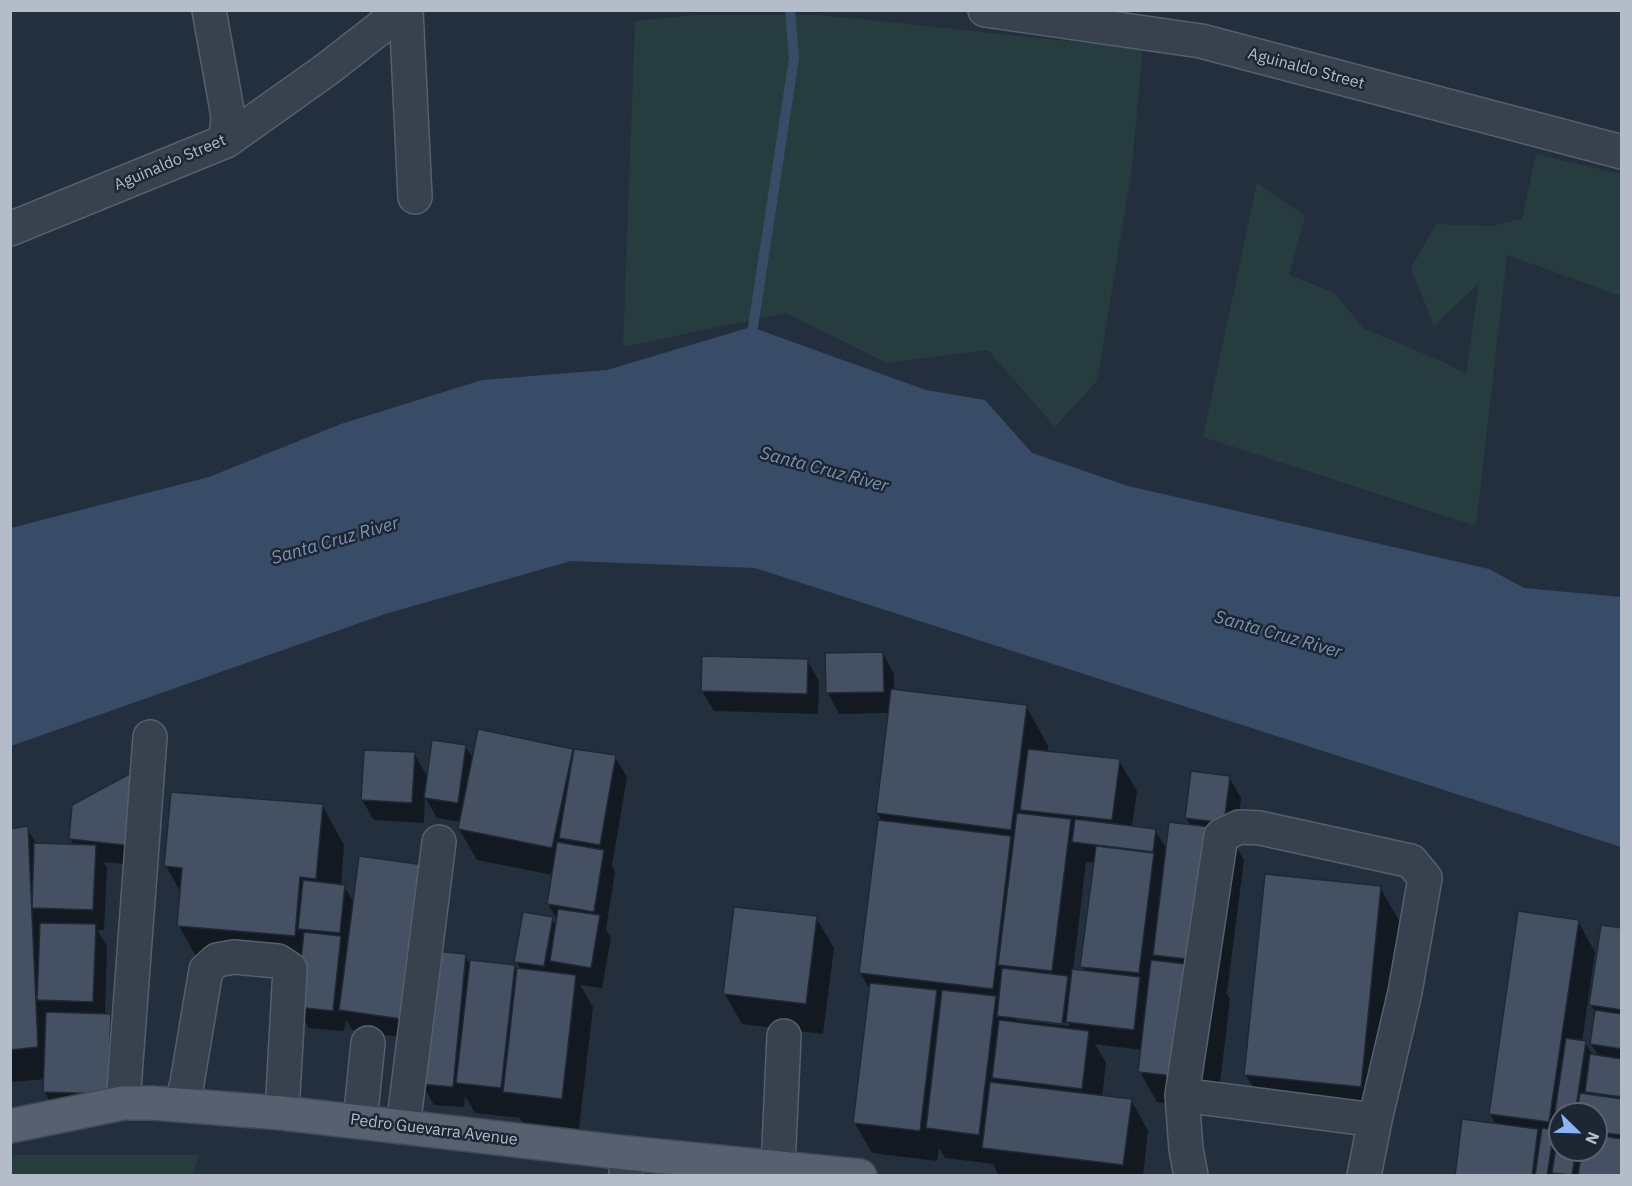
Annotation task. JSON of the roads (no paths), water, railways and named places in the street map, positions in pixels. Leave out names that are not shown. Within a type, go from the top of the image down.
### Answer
[{"type":"main road","name":"Pedro Guevarra Avenue","points":[[10,1126],[123,1103],[181,1105],[282,1113],[403,1127],[626,1164],[778,1167],[860,1176]]},
{"type":"street","points":[[209,10],[228,117],[226,141]]},
{"type":"street","points":[[404,10],[415,197]]},
{"type":"street","name":"Aguinaldo Street","points":[[10,229],[226,141],[326,70],[404,10]]},
{"type":"street","name":"Aguinaldo Street","points":[[985,10],[1110,20],[1622,152]]},
{"type":"street","points":[[123,1103],[150,737]]},
{"type":"street","points":[[1191,1176],[1186,1149],[1182,1095],[1221,836],[1239,827],[1260,828],[1411,861],[1425,878],[1405,992],[1375,1120],[1365,1176]]},
{"type":"street","points":[[403,1127],[439,842]]},
{"type":"street","points":[[181,1105],[187,1083],[206,970],[218,960],[234,957],[278,961],[290,969],[282,1113]]},
{"type":"street","points":[[778,1167],[784,1036]]},
{"type":"street","points":[[360,1122],[368,1043]]},
{"type":"street","points":[[1182,1095],[1375,1120]]},
{"type":"water","name":"Santa Cruz River","points":[[751,327],[926,390],[985,400],[1032,453],[1128,486],[1489,569],[1524,588],[1621,597],[1621,847],[755,568],[571,561],[385,614],[11,746],[11,528],[209,477],[341,424],[482,380],[607,370]]},
{"type":"waterway","points":[[751,340],[794,58],[790,10]]}]
